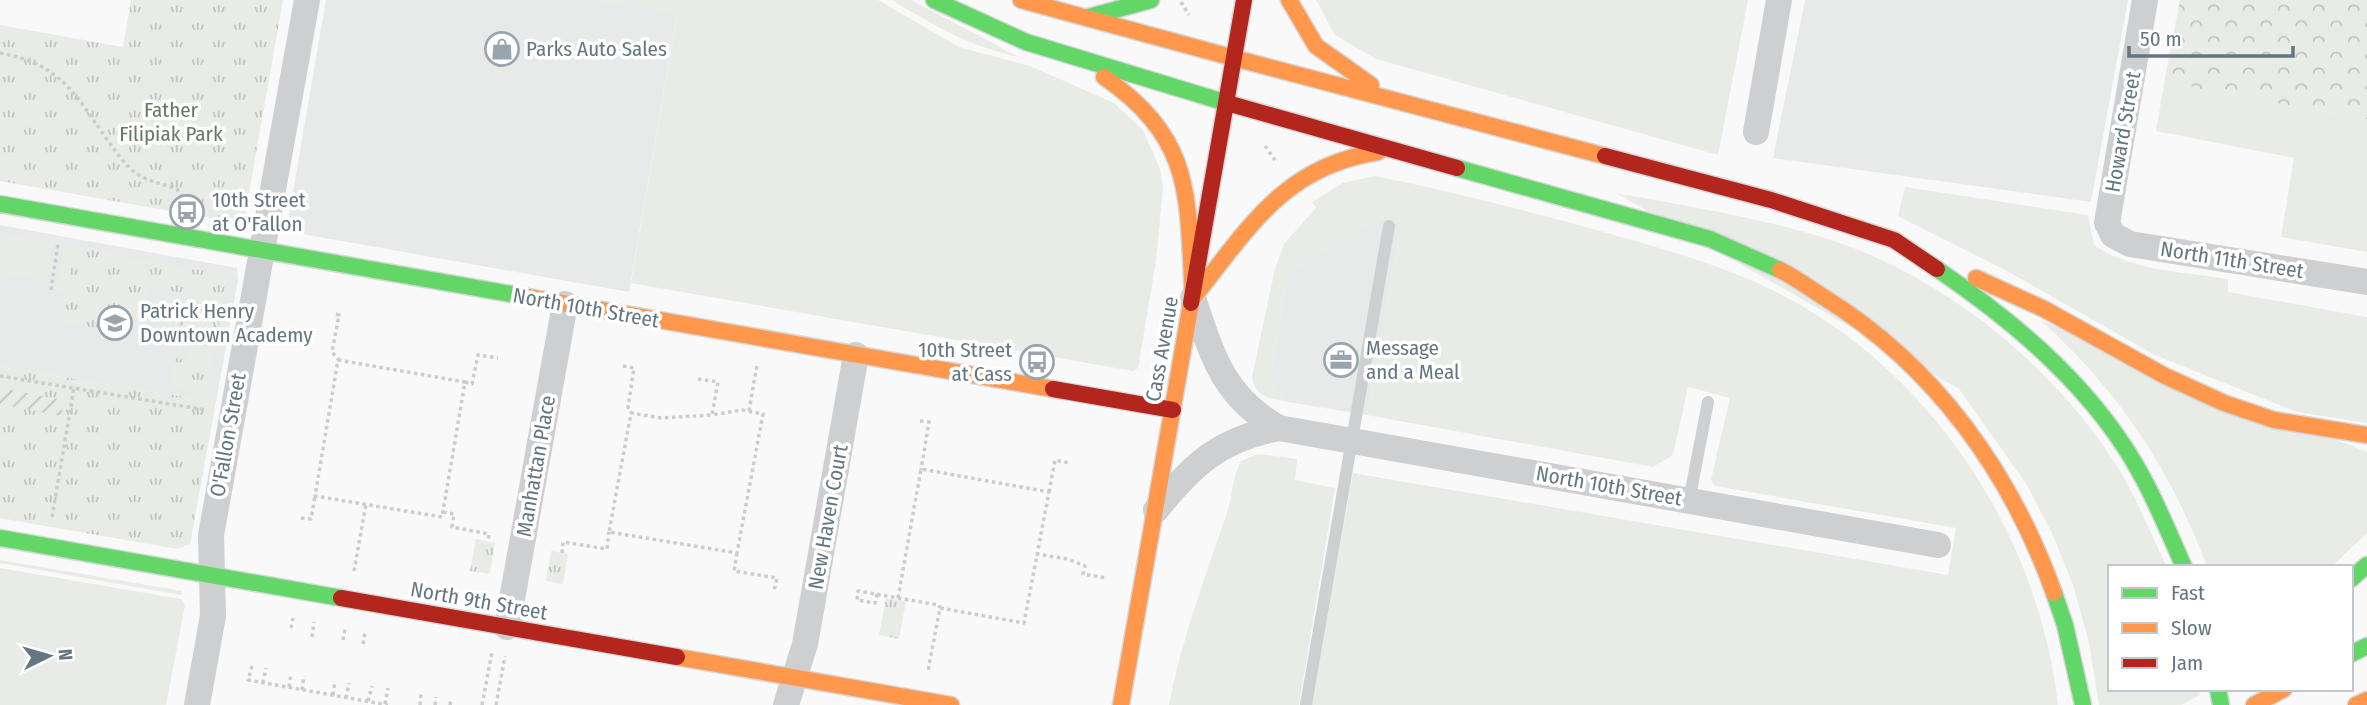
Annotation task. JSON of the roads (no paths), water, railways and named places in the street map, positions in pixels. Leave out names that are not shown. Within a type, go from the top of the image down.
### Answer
[{"type":"main road","points":[[934,0],[986,26],[1066,55],[1393,152],[1719,242],[1806,284],[1881,336],[1947,401],[1983,447],[2014,496],[2057,594],[2083,705]]},
{"type":"main road","points":[[1021,0],[1082,19],[1771,200],[1894,240],[2044,309],[2165,376],[2224,403],[2274,420],[2367,435]]},
{"type":"main road","points":[[1082,19],[1151,0]]},
{"type":"main road","name":"Cass Avenue","points":[[1121,705],[1244,0]]},
{"type":"main road","points":[[1289,0],[1316,46],[1354,75],[1403,104]]},
{"type":"main road","points":[[1066,55],[1138,98],[1168,137],[1181,177],[1193,298]]},
{"type":"main road","points":[[1193,298],[1264,211],[1293,182],[1324,163],[1342,156],[1393,152]]},
{"type":"main road","name":"North 10th Street","points":[[0,204],[1173,410]]},
{"type":"main road","points":[[1894,240],[1990,306],[2050,357],[2099,414],[2143,478],[2183,565]]},
{"type":"main road","name":"North 9th Street","points":[[0,538],[943,704]]},
{"type":"main road","points":[[2353,577],[2367,565]]},
{"type":"main road","points":[[2254,705],[2280,691]]},
{"type":"main road","points":[[2356,705],[2367,699]]},
{"type":"street","name":"O'Fallon Street","points":[[197,705],[213,616],[211,535],[307,0]]},
{"type":"street","points":[[1756,132],[1779,0]]},
{"type":"street","name":"Howard Street","points":[[2107,223],[2145,0]]},
{"type":"street","name":"North 11th Street","points":[[2107,223],[2113,235],[2130,244],[2367,282]]},
{"type":"street","name":"North 10th Street","points":[[1193,298],[1212,355],[1227,383],[1251,410],[1279,428]]},
{"type":"street","name":"Manhattan Place","points":[[507,627],[565,304]]},
{"type":"street","name":"New Haven Court","points":[[786,705],[805,644],[856,355]]},
{"type":"street","name":"North 10th Street","points":[[1155,511],[1204,457],[1246,435],[1279,428],[1938,545]]},
{"type":"lane","points":[[1306,705],[1389,226]]},
{"type":"lane","points":[[1689,500],[1708,402]]},
{"type":"place","name":"Parks Auto Sales","points":[[502,49]]},
{"type":"place","name":"10th Street at O'Fallon","points":[[187,212]]},
{"type":"place","name":"Patrick Henry Downtown Academy","points":[[115,323]]},
{"type":"place","name":"Message and a Meal","points":[[1341,360]]},
{"type":"place","name":"10th Street at Cass","points":[[1037,362]]},
{"type":"park label","name":"Father Filipiak Park","points":[[171,122]]}]
